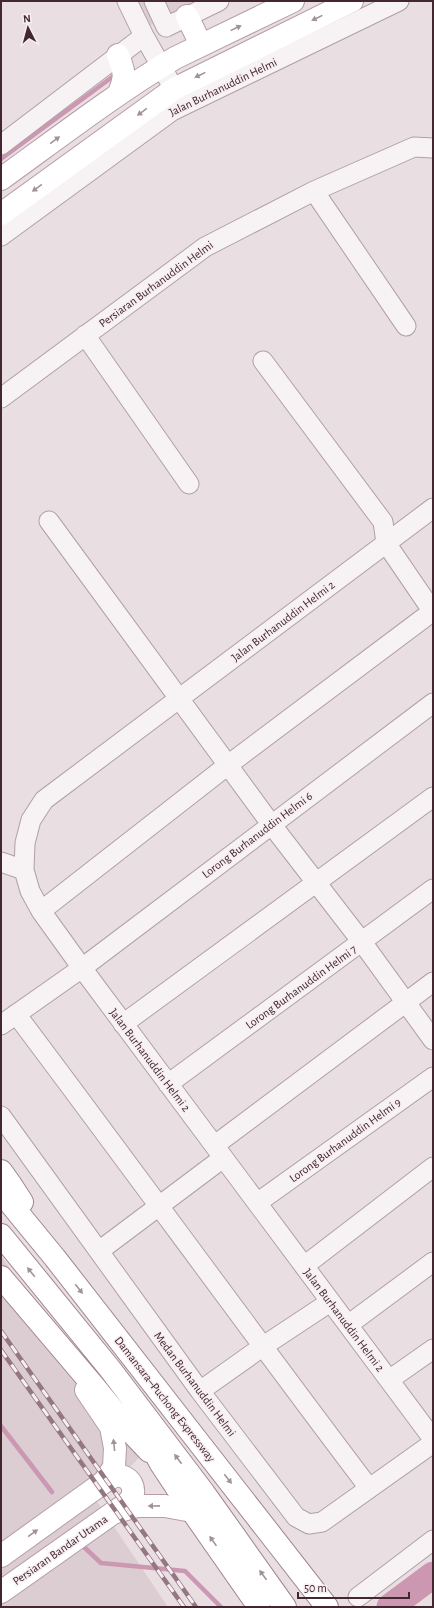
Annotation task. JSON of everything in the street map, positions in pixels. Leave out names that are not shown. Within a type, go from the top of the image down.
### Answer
[{"type":"main road","points":[[1,179],[118,94],[162,66],[201,45],[293,1]]},
{"type":"main road","name":"Jalan Burhanuddin Helmi","points":[[1,214],[174,89],[352,1]]},
{"type":"main road","points":[[187,16],[201,45]]},
{"type":"main road","points":[[118,56],[124,69],[125,80],[118,94]]},
{"type":"main road","points":[[1,1171],[11,1184],[54,1258]]},
{"type":"main road","name":"Damansara–Puchong Expressway","points":[[1,1192],[324,1604]]},
{"type":"main road","name":"Damansara–Puchong Expressway","points":[[1,1235],[94,1349],[204,1493],[285,1607]]},
{"type":"main road","points":[[1,1277],[92,1384],[132,1434],[161,1464]]},
{"type":"main road","points":[[46,1331],[111,1427],[115,1448],[114,1467],[104,1482]]},
{"type":"main road","points":[[94,1349],[103,1375],[149,1441],[161,1464],[192,1511],[259,1607]]},
{"type":"main road","points":[[1,1556],[104,1482],[116,1476],[124,1477],[130,1482],[133,1488],[133,1495],[129,1502],[113,1513]]},
{"type":"main road","name":"Persiaran Bandar Utama","points":[[1,1592],[113,1513],[137,1506],[165,1506],[192,1511]]},
{"type":"street","points":[[126,1],[174,89]]},
{"type":"street","points":[[154,1],[166,27],[219,1]]},
{"type":"street","name":"Jalan Burhanuddin Helmi","points":[[1,236],[172,111],[399,1]]},
{"type":"street","points":[[1,145],[144,36]]},
{"type":"street","name":"Persiaran Burhanuddin Helmi","points":[[1,398],[205,247],[314,191],[414,147],[433,148]]},
{"type":"street","points":[[314,191],[406,326]]},
{"type":"street","points":[[85,336],[189,484]]},
{"type":"street","points":[[41,911],[228,765],[433,611],[386,543],[383,522],[263,361]]},
{"type":"street","name":"Jalan Burhanuddin Helmi 2","points":[[433,508],[44,800],[30,820],[25,843],[24,870],[30,891],[41,911],[123,1024],[433,1439]]},
{"type":"street","points":[[49,521],[179,700],[271,824],[362,942],[433,1040]]},
{"type":"street","name":"Lorong Burhanuddin Helmi 6","points":[[82,968],[433,703]]},
{"type":"street","points":[[123,1024],[433,797]]},
{"type":"street","points":[[1,862],[24,870]]},
{"type":"street","name":"Lorong Burhanuddin Helmi 7","points":[[168,1084],[433,889]]},
{"type":"street","points":[[1,1025],[82,968]]},
{"type":"street","points":[[98,1251],[160,1205],[219,1152],[405,1002],[433,982]]},
{"type":"street","points":[[16,1014],[160,1205],[262,1347],[369,1488]]},
{"type":"street","name":"Lorong Burhanuddin Helmi 9","points":[[257,1203],[433,1077]]},
{"type":"street","name":"Medan Burhanuddin Helmi","points":[[1,1116],[200,1391],[296,1517],[309,1524],[322,1522],[433,1443]]},
{"type":"street","points":[[304,1266],[433,1168]]},
{"type":"street","points":[[348,1325],[433,1262]]},
{"type":"street","points":[[200,1391],[262,1347],[330,1302]]},
{"type":"street","points":[[389,1380],[433,1349]]},
{"type":"street","points":[[358,1597],[433,1540]]},
{"type":"shaded area","points":[[133,1],[201,1],[145,28]]},
{"type":"shaded area","points":[[1,1256],[143,1454],[96,1500],[168,1607],[1,1607]]},
{"type":"waterway","points":[[1,159],[115,75]]},
{"type":"waterway","points":[[1,1426],[52,1492]]},
{"type":"waterway","points":[[84,1547],[101,1563],[185,1571],[221,1607]]},
{"type":"waterway","points":[[390,1607],[433,1575]]},
{"type":"railway","points":[[1,1331],[196,1607]]},
{"type":"railway","points":[[1,1350],[184,1607]]}]
